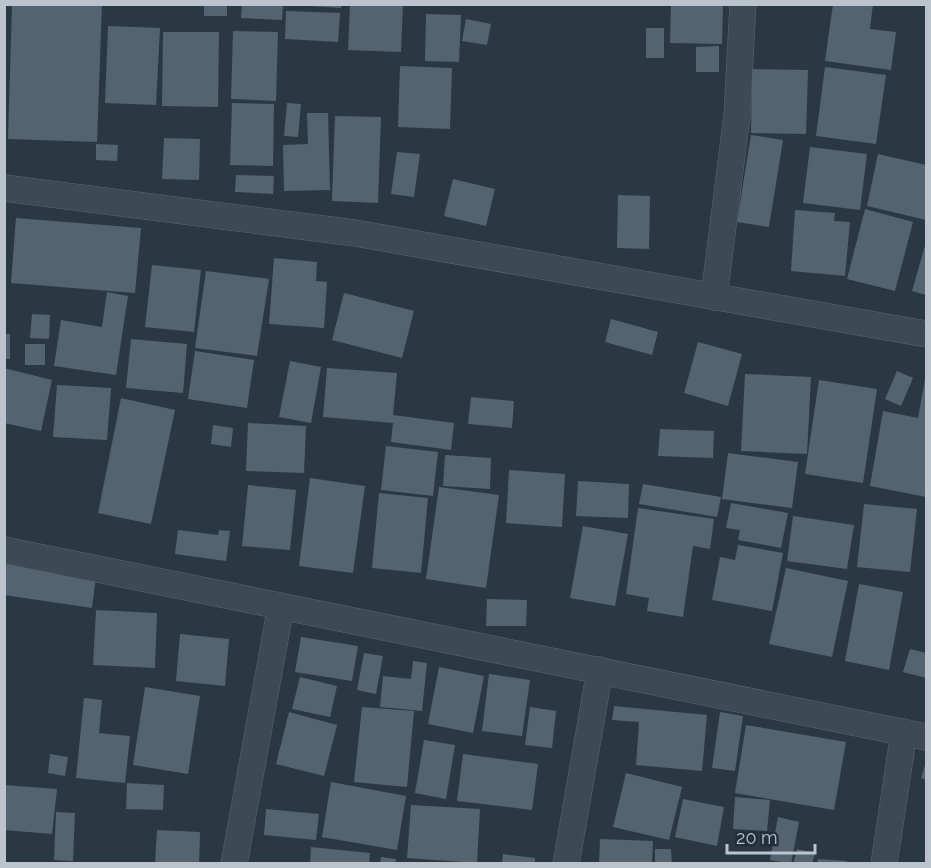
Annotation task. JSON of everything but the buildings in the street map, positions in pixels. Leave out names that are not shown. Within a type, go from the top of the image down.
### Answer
[{"type":"street","points":[[714,297],[737,115],[743,4]]},
{"type":"street","points":[[4,188],[355,233],[927,334]]},
{"type":"street","points":[[4,550],[915,735],[884,864]]},
{"type":"street","points":[[234,864],[281,606]]},
{"type":"street","points":[[567,864],[600,670]]}]
